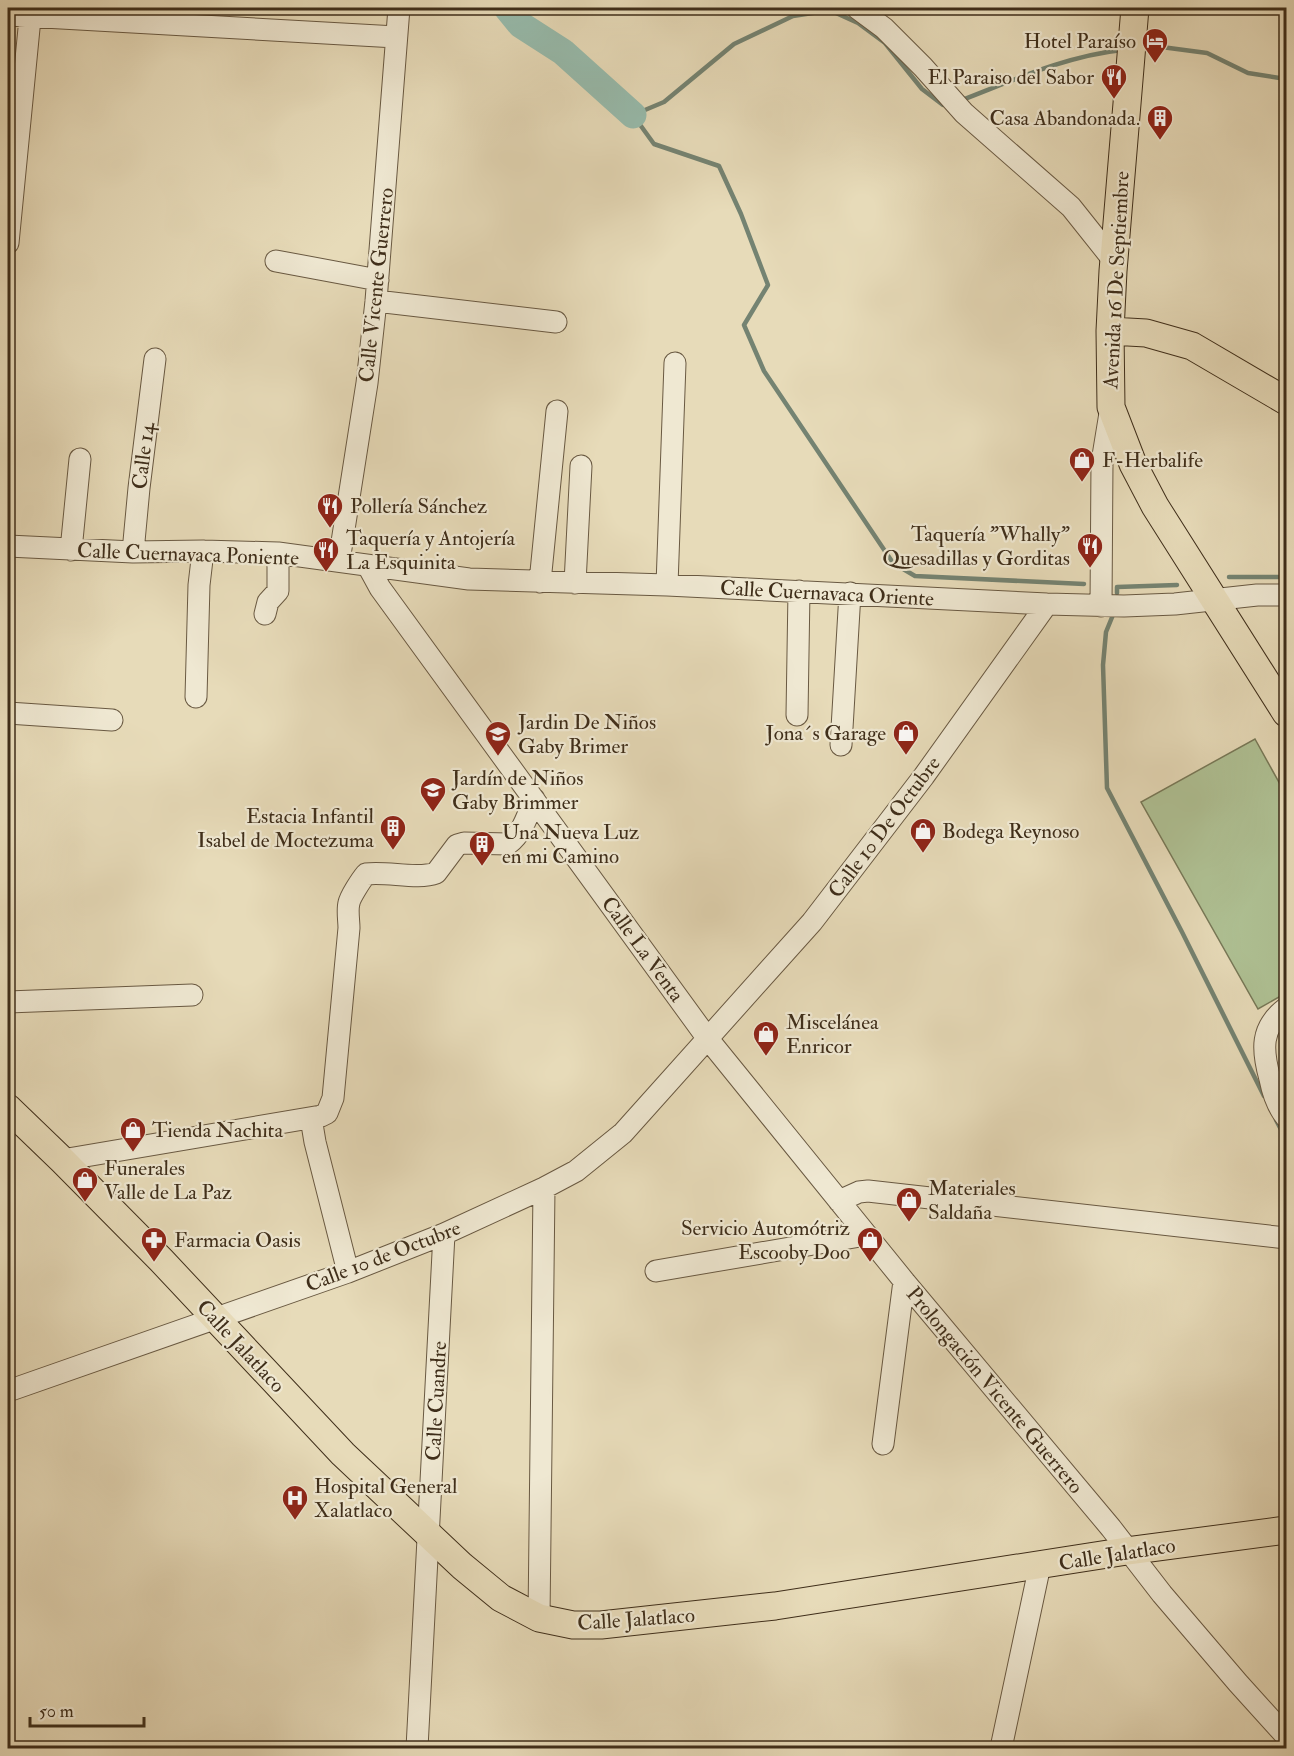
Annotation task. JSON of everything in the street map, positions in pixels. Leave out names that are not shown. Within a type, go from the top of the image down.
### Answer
[{"type":"main road","name":"Avenida 16 De Septiembre","points":[[1133,31],[1114,261],[1110,332],[1111,407],[1133,464],[1155,506],[1287,713]]},
{"type":"main road","points":[[1110,332],[1146,333],[1192,346],[1287,401]]},
{"type":"main road","name":"Calle Jalatlaco","points":[[8,1108],[161,1260],[343,1454],[428,1536],[501,1598],[539,1617],[573,1625],[601,1625],[775,1606],[1127,1551],[1287,1530]]},
{"type":"street","name":"Calle Vicente Guerrero","points":[[339,561],[376,301],[399,8]]},
{"type":"street","points":[[857,8],[892,36],[964,113],[1071,207],[1114,261]]},
{"type":"street","points":[[8,243],[31,12]]},
{"type":"street","points":[[8,15],[31,12],[396,37]]},
{"type":"street","points":[[276,261],[378,280]]},
{"type":"street","points":[[376,301],[556,322]]},
{"type":"street","name":"Calle 14","points":[[133,552],[155,359]]},
{"type":"street","points":[[667,585],[675,363]]},
{"type":"street","points":[[1101,606],[1102,462],[1111,407]]},
{"type":"street","points":[[540,582],[557,411]]},
{"type":"street","points":[[71,550],[80,459]]},
{"type":"street","points":[[575,583],[581,465]]},
{"type":"street","name":"Calle Cuernavaca Poniente","points":[[8,546],[133,552],[278,553],[368,566]]},
{"type":"street","points":[[196,697],[199,585],[203,551]]},
{"type":"street","points":[[265,614],[268,602],[278,591],[278,553]]},
{"type":"street","name":"Calle Cuernavaca Oriente","points":[[368,566],[469,579],[667,585],[1101,606],[1176,604],[1214,598],[1287,595]]},
{"type":"street","name":"Calle La Venta","points":[[368,566],[380,588],[708,1039]]},
{"type":"street","points":[[797,715],[799,591]]},
{"type":"street","points":[[841,745],[850,594]]},
{"type":"street","name":"Calle 10 De Octubre","points":[[708,1039],[812,922],[924,776],[1047,604]]},
{"type":"street","points":[[8,713],[112,720]]},
{"type":"street","points":[[62,1160],[311,1118],[327,1113],[333,1098],[349,928],[349,903],[355,894],[356,887],[366,874],[432,875],[457,845],[464,843],[508,844],[523,826],[534,799]]},
{"type":"street","points":[[8,1002],[192,995]]},
{"type":"street","points":[[1287,1008],[1278,1014],[1264,1041],[1264,1056],[1275,1098],[1287,1117]]},
{"type":"street","name":"Calle 10 de Octubre","points":[[8,1391],[348,1272],[444,1234],[544,1188],[576,1171],[623,1133],[708,1039]]},
{"type":"street","name":"Prolongación Vicente Guerrero","points":[[708,1039],[866,1235],[1111,1528],[1127,1551],[1230,1674],[1287,1736]]},
{"type":"street","points":[[311,1118],[348,1272]]},
{"type":"street","points":[[539,1617],[544,1188]]},
{"type":"street","points":[[839,1201],[859,1192],[868,1191],[1287,1238]]},
{"type":"street","name":"Calle Cuandre","points":[[417,1749],[444,1234]]},
{"type":"street","points":[[656,1271],[866,1235]]},
{"type":"street","points":[[883,1444],[904,1281]]},
{"type":"street","points":[[1001,1749],[1040,1565]]},
{"type":"green space","points":[[1255,739],[1286,795],[1286,993],[1258,1009],[1141,802]]},
{"type":"waterway","points":[[507,8],[521,25],[563,52],[633,115]]},
{"type":"waterway","points":[[819,12],[793,16],[734,44],[664,102],[633,115],[654,144],[719,166],[741,214],[768,285],[744,325],[764,371],[893,563],[915,576],[1084,584]]},
{"type":"waterway","points":[[836,13],[858,23],[885,43],[922,89],[945,105]]},
{"type":"waterway","points":[[1139,48],[1154,46],[1207,53],[1248,73],[1286,79]]},
{"type":"waterway","points":[[962,100],[1060,63],[1122,50]]},
{"type":"waterway","points":[[1229,577],[1286,577]]},
{"type":"waterway","points":[[1117,593],[1117,587],[1177,585]]},
{"type":"waterway","points":[[1115,610],[1106,632],[1103,665],[1107,788],[1264,1096]]},
{"type":"waterway","points":[[1276,1120],[1286,1139]]},
{"type":"place","name":"Hotel Paraíso","points":[[1155,64]]},
{"type":"place","name":"El Paraiso del Sabor","points":[[1114,100]]},
{"type":"place","name":"Casa Abandonada.","points":[[1160,141]]},
{"type":"place","name":"F-Herbalife","points":[[1082,483]]},
{"type":"place","name":"Pollería Sánchez","points":[[330,529]]},
{"type":"place","name":"Taquería \"Whally\" Quesadillas y Gorditas","points":[[1090,569]]},
{"type":"place","name":"Taquería y Antojería La Esquinita","points":[[326,573]]},
{"type":"place","name":"Jona´s Garage","points":[[906,756]]},
{"type":"place","name":"Jardin De Niños Gaby Brimer","points":[[498,757]]},
{"type":"place","name":"Jardín de Niños Gaby Brimmer","points":[[433,813]]},
{"type":"place","name":"Estacia Infantil Isabel de Moctezuma","points":[[393,851]]},
{"type":"place","name":"Bodega Reynoso","points":[[923,854]]},
{"type":"place","name":"Una Nueva Luz en mi Camino","points":[[482,867]]},
{"type":"place","name":"Miscelánea Enricor","points":[[766,1057]]},
{"type":"place","name":"Tienda Nachita","points":[[133,1153]]},
{"type":"place","name":"Funerales Valle de La Paz","points":[[85,1203]]},
{"type":"place","name":"Materiales Saldaña","points":[[909,1223]]},
{"type":"place","name":"Farmacia Oasis","points":[[154,1263]]},
{"type":"place","name":"Servicio Automótriz Escooby Doo","points":[[870,1263]]},
{"type":"place","name":"Hospital General Xalatlaco","points":[[295,1521]]}]
